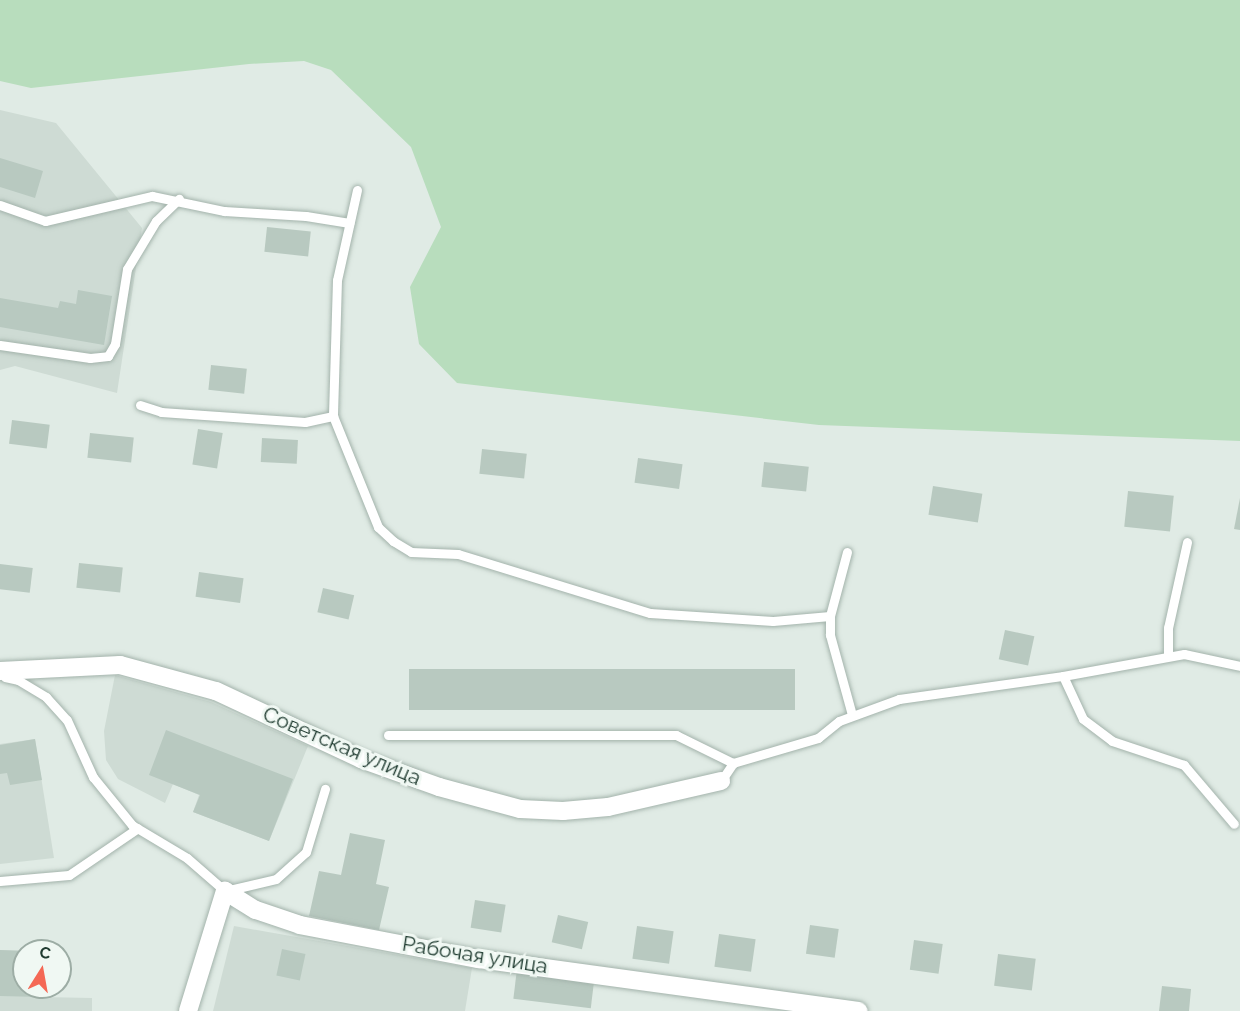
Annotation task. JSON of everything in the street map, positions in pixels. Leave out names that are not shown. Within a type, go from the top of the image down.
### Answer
[{"type":"street","name":"Советская улица","points":[[0,671],[120,665],[216,691],[361,759],[439,787],[520,809],[563,811],[608,807],[721,782]]},
{"type":"street","name":"Рабочая улица","points":[[225,891],[256,910],[300,925],[479,958],[822,1008],[858,1011]]},
{"type":"street","points":[[188,1011],[225,891]]},
{"type":"lane","points":[[357,190],[337,280],[333,320],[333,416],[378,527],[411,552],[458,554],[650,613],[773,621],[830,616]]},
{"type":"lane","points":[[0,205],[45,221],[152,196],[179,199],[224,211],[306,216],[349,224]]},
{"type":"lane","points":[[0,345],[90,358],[108,356],[115,344],[127,270],[156,221],[179,199]]},
{"type":"lane","points":[[140,405],[161,412],[305,422],[333,416]]},
{"type":"lane","points":[[1168,656],[1168,628],[1187,542]]},
{"type":"lane","points":[[847,552],[830,616],[830,635],[852,715]]},
{"type":"lane","points":[[721,782],[733,763],[818,738],[852,715],[899,699],[1063,676],[1184,654],[1240,666]]},
{"type":"lane","points":[[0,676],[18,680],[46,697],[67,720],[93,777],[138,828],[187,858],[225,891],[276,879],[306,852],[325,789]]},
{"type":"lane","points":[[1063,676],[1083,719],[1112,741],[1184,765],[1234,824]]},
{"type":"lane","points":[[388,735],[676,735],[733,763]]},
{"type":"lane","points":[[0,881],[69,875],[138,828]]},
{"type":"shaded area","points":[[0,110],[56,123],[142,228],[117,393],[15,366],[0,370]]},
{"type":"shaded area","points":[[115,675],[211,702],[308,746],[269,841],[193,812],[199,795],[173,784],[165,803],[118,779],[106,760],[104,731]]},
{"type":"shaded area","points":[[35,739],[54,858],[0,864],[0,744]]},
{"type":"shaded area","points":[[234,926],[472,968],[465,1011],[213,1011]]},
{"type":"shaded area","points":[[0,950],[12,950],[12,999],[92,998],[92,1011],[0,1011]]},
{"type":"green space","points":[[0,0],[1240,0],[1240,441],[819,425],[457,383],[419,344],[410,287],[441,227],[411,147],[331,70],[304,61],[249,64],[31,88],[0,81]]},
{"type":"building","points":[[0,158],[43,171],[35,198],[0,187]]},
{"type":"building","points":[[267,227],[311,232],[308,256],[264,252]]},
{"type":"building","points":[[78,290],[112,296],[104,345],[0,327],[0,298],[58,308],[60,301],[76,304]]},
{"type":"building","points":[[211,365],[247,369],[244,394],[208,390]]},
{"type":"building","points":[[12,420],[50,425],[47,448],[9,444]]},
{"type":"building","points":[[198,429],[223,433],[217,468],[192,465]]},
{"type":"building","points":[[90,433],[134,438],[131,462],[87,458]]},
{"type":"building","points":[[262,438],[298,440],[297,464],[261,462]]},
{"type":"building","points":[[482,449],[527,454],[524,479],[479,474]]},
{"type":"building","points":[[638,458],[683,464],[679,489],[635,483]]},
{"type":"building","points":[[764,462],[809,467],[806,492],[761,487]]},
{"type":"building","points":[[933,486],[982,494],[978,522],[928,515]]},
{"type":"building","points":[[1128,491],[1174,496],[1170,532],[1124,527]]},
{"type":"building","points":[[1240,498],[1240,530],[1234,529]]},
{"type":"building","points":[[79,563],[123,568],[120,592],[76,588]]},
{"type":"building","points":[[0,564],[33,568],[30,593],[0,589]]},
{"type":"building","points":[[199,572],[244,578],[240,603],[196,597]]},
{"type":"building","points":[[323,588],[354,595],[349,620],[317,612]]},
{"type":"building","points":[[1005,630],[1034,636],[1028,666],[999,659]]},
{"type":"building","points":[[409,669],[795,669],[795,710],[409,710]]},
{"type":"building","points":[[166,730],[293,779],[269,841],[193,812],[200,795],[149,775]]},
{"type":"building","points":[[35,739],[42,780],[10,785],[7,773],[0,774],[0,745]]},
{"type":"building","points":[[350,833],[385,840],[376,884],[389,887],[379,930],[309,916],[319,871],[341,875]]},
{"type":"building","points":[[475,900],[506,905],[501,933],[471,928]]},
{"type":"building","points":[[558,915],[588,922],[582,949],[552,942]]},
{"type":"building","points":[[810,925],[839,929],[835,958],[806,954]]},
{"type":"building","points":[[637,926],[674,931],[669,964],[632,959]]},
{"type":"building","points":[[719,934],[756,939],[751,972],[714,967]]},
{"type":"building","points":[[914,940],[943,944],[939,974],[910,970]]},
{"type":"building","points":[[282,949],[305,954],[300,980],[276,975]]},
{"type":"building","points":[[0,950],[12,950],[12,996],[0,996]]},
{"type":"building","points":[[998,954],[1036,959],[1032,990],[994,986]]},
{"type":"building","points":[[517,969],[594,979],[591,1008],[513,999]]},
{"type":"building","points":[[1162,986],[1191,989],[1189,1011],[1159,1011]]}]
